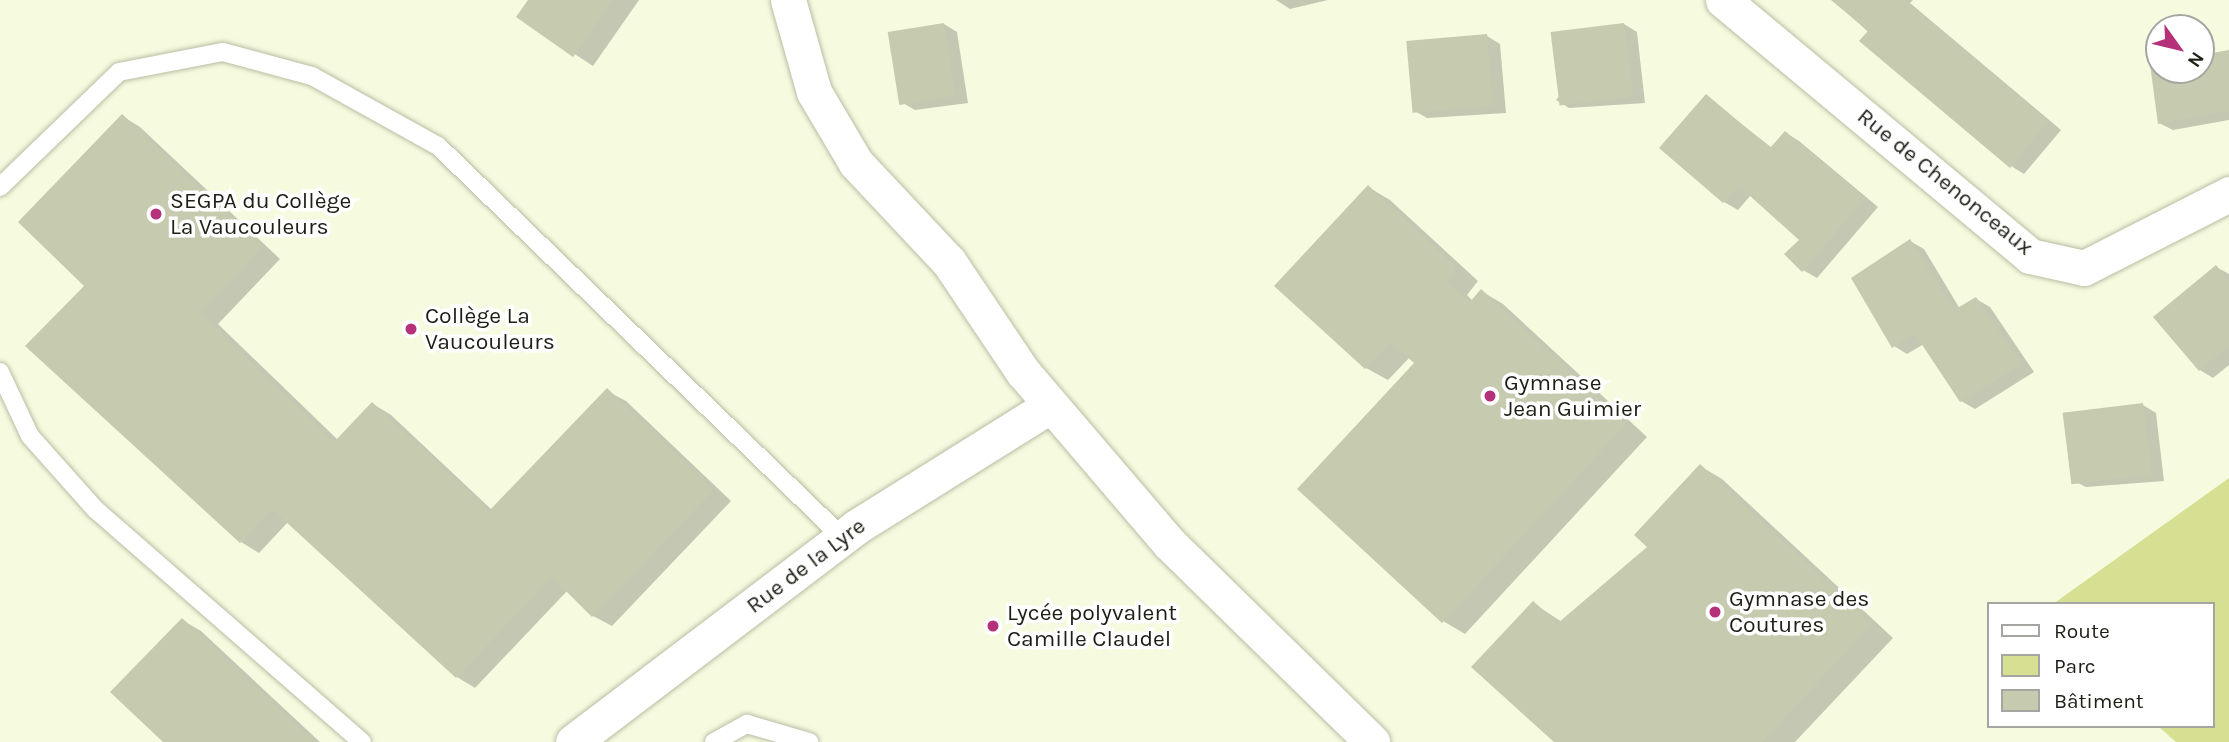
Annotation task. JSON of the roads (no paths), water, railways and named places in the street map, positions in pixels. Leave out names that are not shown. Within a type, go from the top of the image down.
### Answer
[{"type":"street","points":[[788,0],[814,92],[856,163],[949,262],[1023,372],[1170,544],[1372,742]]},
{"type":"street","name":"Rue de Chenonceaux","points":[[1723,0],[2030,256],[2084,268],[2229,194]]},
{"type":"street","name":"Rue de la Lyre","points":[[573,742],[842,537],[1051,406]]},
{"type":"lane","points":[[0,187],[119,72],[223,52],[312,76],[438,146],[842,537]]},
{"type":"lane","points":[[0,372],[30,436],[96,510],[362,742]]},
{"type":"lane","points":[[714,742],[747,724],[809,742]]},
{"type":"place","name":"SEGPA du Collège La Vaucouleurs","points":[[156,214]]},
{"type":"place","name":"Collège La Vaucouleurs","points":[[411,329]]},
{"type":"place","name":"Gymnase Jean Guimier","points":[[1490,396]]},
{"type":"place","name":"Gymnase des Coutures","points":[[1715,612]]},
{"type":"place","name":"Lycée polyvalent Camille Claudel","points":[[993,626]]}]
